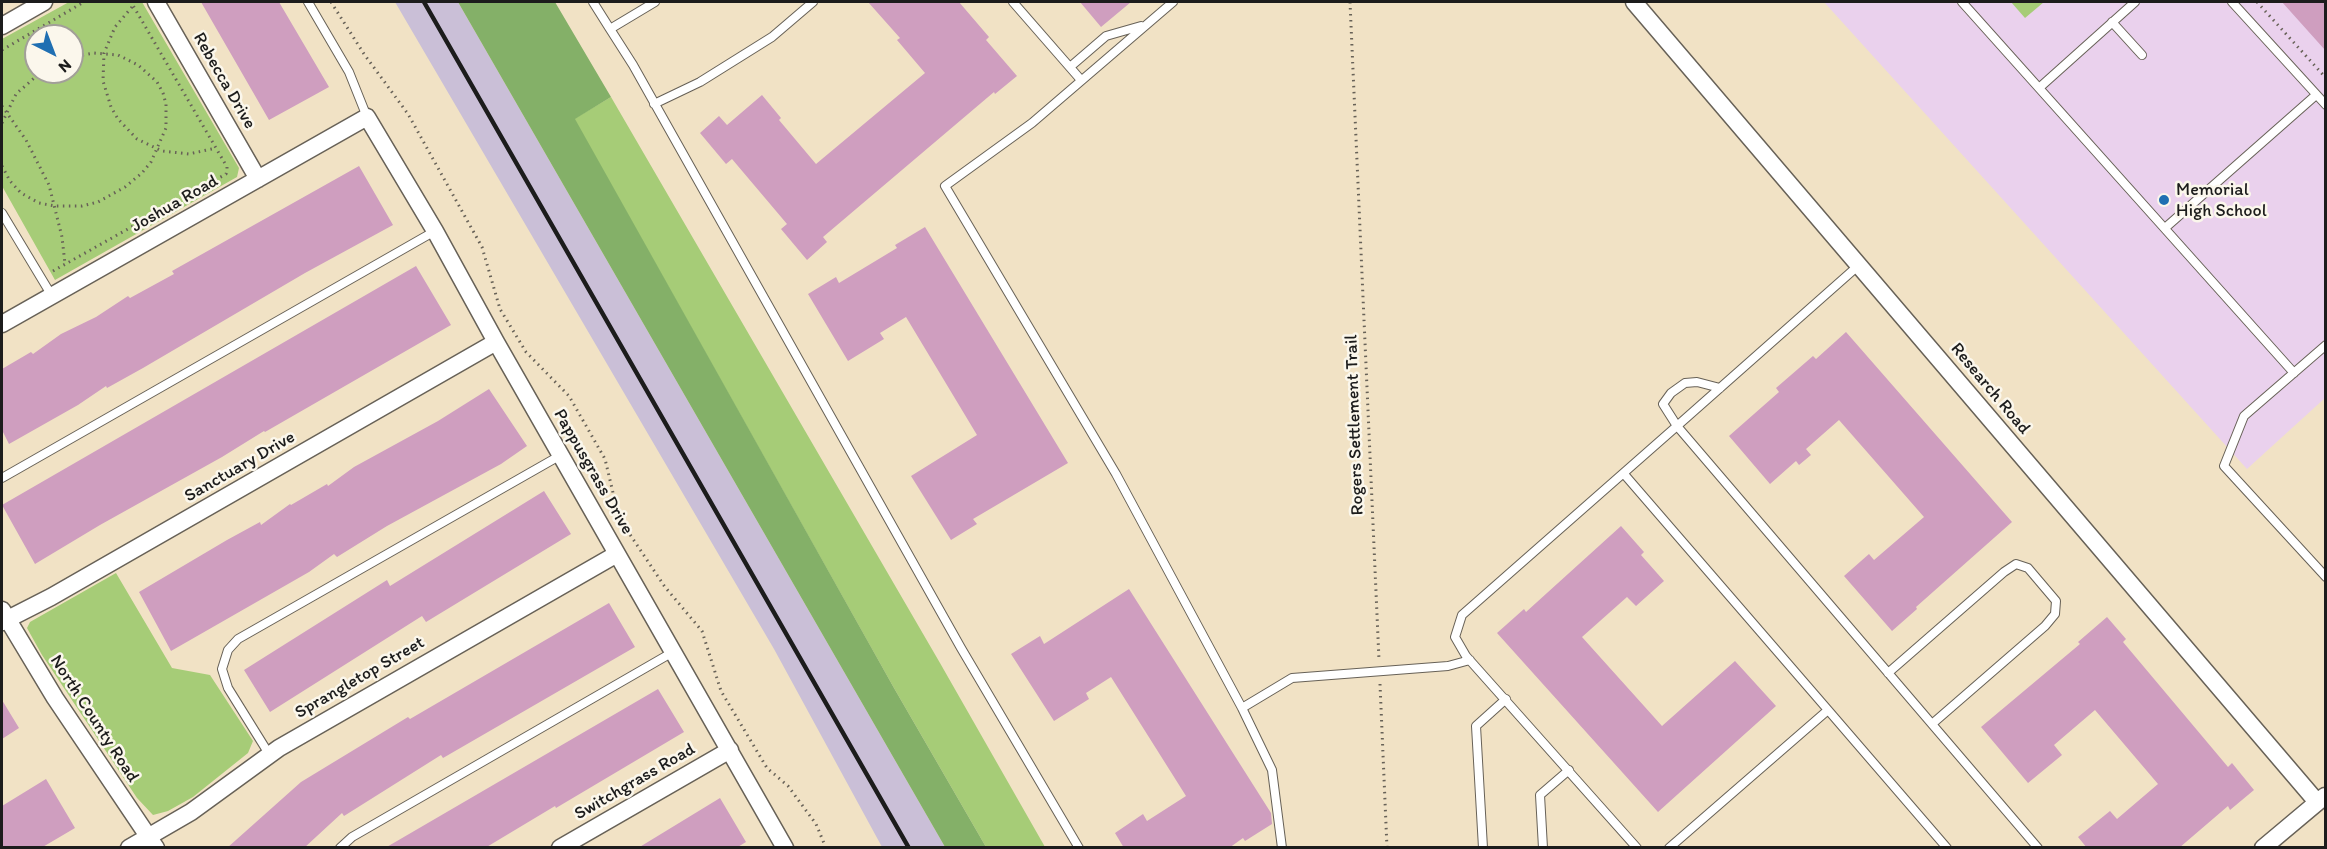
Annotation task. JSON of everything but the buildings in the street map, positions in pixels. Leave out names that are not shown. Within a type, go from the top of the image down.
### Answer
[{"type":"street","points":[[2,26],[44,2]]},
{"type":"street","name":"Rebecca Drive","points":[[156,2],[258,179]]},
{"type":"street","name":"Research Road","points":[[1634,2],[1858,265],[2321,799]]},
{"type":"street","name":"Joshua Road","points":[[2,324],[367,117]]},
{"type":"street","name":"Pappusgrass Drive","points":[[367,117],[435,231],[785,848]]},
{"type":"street","name":"Sanctuary Drive","points":[[3,617],[51,597],[496,342]]},
{"type":"street","name":"Sprangletop Street","points":[[129,848],[152,842],[268,754],[617,554]]},
{"type":"street","name":"North County Road","points":[[3,617],[152,842]]},
{"type":"street","name":"Switchgrass Road","points":[[560,848],[730,750]]},
{"type":"street","points":[[2263,848],[2321,799]]},
{"type":"lane","points":[[308,2],[349,72],[367,117]]},
{"type":"lane","points":[[593,2],[633,65],[961,648],[1079,848]]},
{"type":"lane","points":[[610,29],[655,2]]},
{"type":"lane","points":[[654,104],[700,82],[763,42],[813,2]]},
{"type":"lane","points":[[1013,2],[1081,80]]},
{"type":"lane","points":[[1173,2],[1032,123],[945,186],[1116,474],[1242,708],[1272,770],[1282,848]]},
{"type":"lane","points":[[1962,2],[2294,373]]},
{"type":"lane","points":[[2039,88],[2134,2]]},
{"type":"lane","points":[[2232,2],[2325,105]]},
{"type":"lane","points":[[2112,22],[2142,55]]},
{"type":"lane","points":[[1070,67],[1106,36],[1145,25]]},
{"type":"lane","points":[[2164,228],[2316,94]]},
{"type":"lane","points":[[2,213],[52,296]]},
{"type":"lane","points":[[2,477],[435,231]]},
{"type":"lane","points":[[1637,848],[1470,660],[1455,637],[1462,615],[1858,265]]},
{"type":"lane","points":[[2325,345],[2244,416],[2224,466],[2325,577]]},
{"type":"lane","points":[[1720,388],[1697,382],[1685,383],[1671,393],[1663,404],[1677,426],[2038,848]]},
{"type":"lane","points":[[268,754],[228,688],[222,669],[228,650],[238,639],[561,455]]},
{"type":"lane","points":[[1624,474],[1947,848]]},
{"type":"lane","points":[[1888,673],[2004,572],[2016,564],[2028,568],[2056,601],[2055,614],[2045,626],[1932,724]]},
{"type":"lane","points":[[340,848],[352,837],[674,652]]},
{"type":"lane","points":[[1242,708],[1292,678],[1448,666],[1470,660]]},
{"type":"lane","points":[[1483,848],[1476,726],[1506,699]]},
{"type":"lane","points":[[1669,848],[1828,710]]},
{"type":"lane","points":[[1543,848],[1540,795],[1569,770]]},
{"type":"path","points":[[2,50],[84,2]]},
{"type":"path","points":[[41,278],[226,174],[227,167],[131,2]]},
{"type":"path","points":[[332,2],[364,54],[408,114],[482,248],[500,309],[526,352],[569,396],[605,459],[619,518],[665,587],[702,631],[721,691],[767,768],[788,786],[816,824],[826,848]]},
{"type":"path","name":"Rogers Settlement Trail","points":[[1350,2],[1379,664]]},
{"type":"path","points":[[2257,2],[2325,78]]},
{"type":"path","points":[[133,6],[115,27],[104,54],[103,81],[111,107],[127,130],[137,139],[157,149],[176,154],[189,154],[216,148]]},
{"type":"path","points":[[2,166],[10,181],[21,192],[39,203],[55,206],[90,204],[116,192],[142,173],[157,149],[166,128],[163,93],[157,82],[138,65],[118,55],[94,53],[84,55]]},
{"type":"path","points":[[2,123],[16,94],[27,84]]},
{"type":"path","points":[[2,106],[27,140],[38,160],[55,206],[65,264]]},
{"type":"path","points":[[1379,676],[1388,848]]},
{"type":"shaded area","points":[[395,2],[458,2],[945,847],[882,847],[774,649]]},
{"type":"shaded area","name":"Memorial High School","points":[[1824,2],[2325,2],[2325,398],[2247,469]]},
{"type":"green space","points":[[69,2],[142,2],[239,168],[237,177],[55,280],[2,186],[2,39],[24,27],[24,84],[84,84],[84,24],[29,24]]},
{"type":"green space","points":[[458,2],[555,2],[611,97],[575,119],[894,688],[986,847],[945,847]]},
{"type":"green space","points":[[2011,2],[2044,2],[2025,18]]},
{"type":"green space","points":[[611,97],[1045,847],[986,847],[574,119]]},
{"type":"green space","points":[[116,573],[172,668],[210,675],[253,741],[248,753],[193,797],[168,811],[153,815],[137,798],[42,655],[27,628],[30,622]]},
{"type":"railway","points":[[424,2],[909,848]]},
{"type":"place","name":"Memorial High School","points":[[2164,200]]}]
